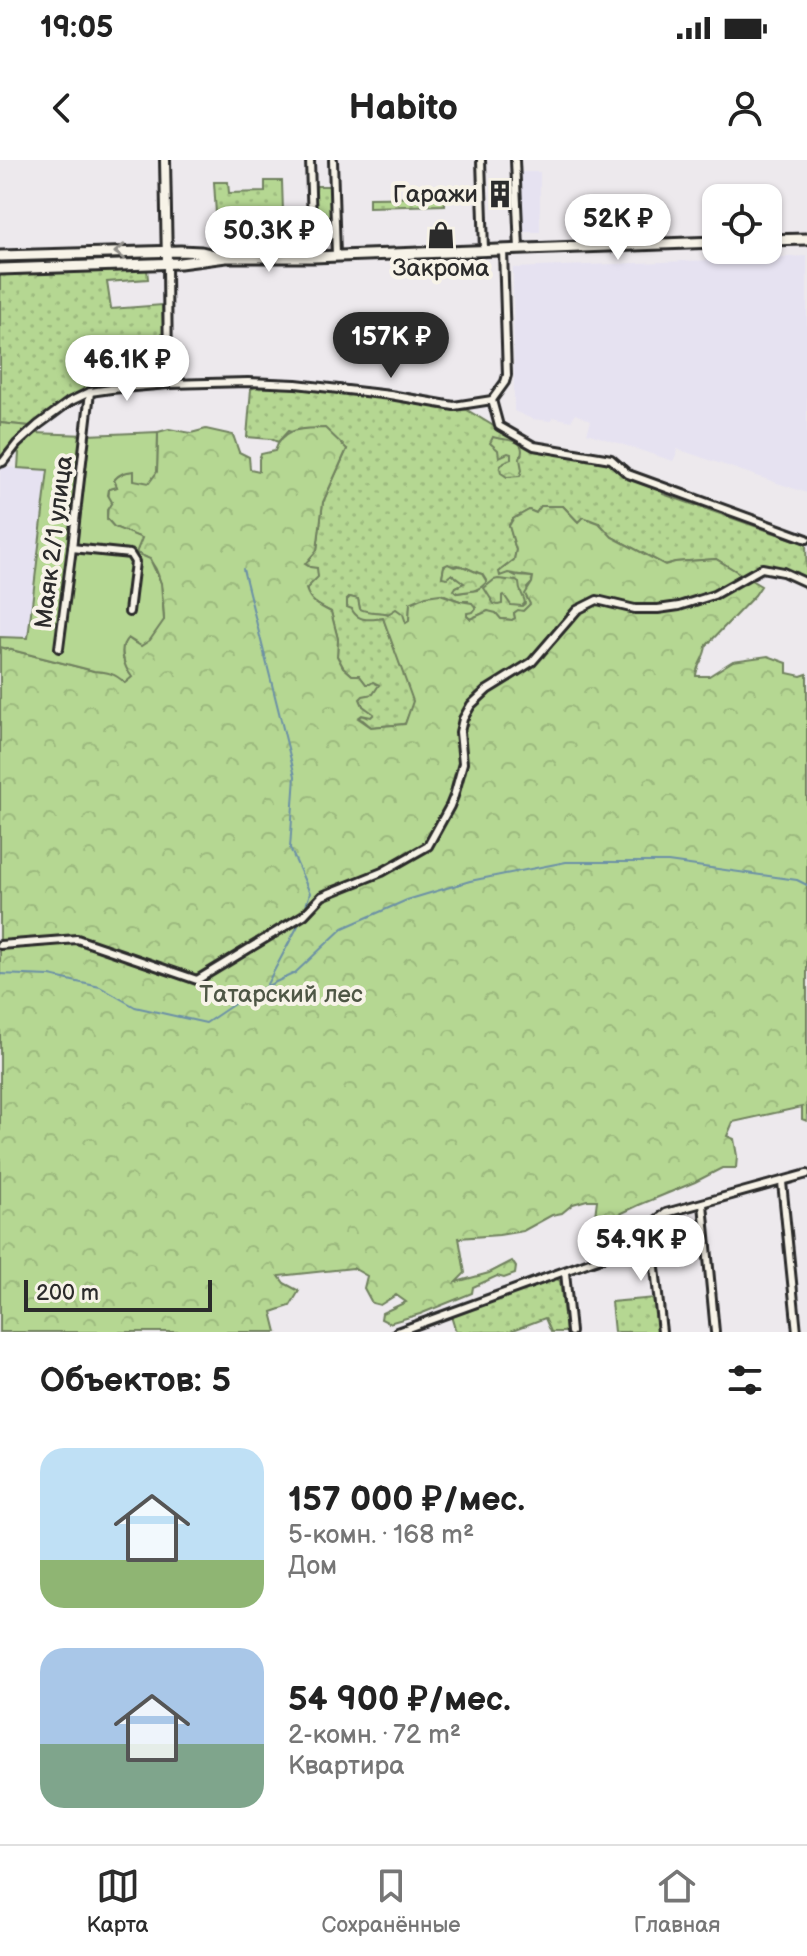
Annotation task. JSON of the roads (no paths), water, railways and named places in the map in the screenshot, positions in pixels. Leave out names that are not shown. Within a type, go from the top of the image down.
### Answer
[{"type":"main road","points":[[782,240],[807,239]]},
{"type":"main road","points":[[0,269],[167,263],[226,257],[313,257],[702,242]]},
{"type":"main road","points":[[0,256],[166,251],[201,252],[226,257]]},
{"type":"street","points":[[165,160],[168,384]]},
{"type":"street","points":[[310,160],[313,257]]},
{"type":"street","points":[[333,160],[336,256]]},
{"type":"street","points":[[481,160],[484,250]]},
{"type":"street","points":[[515,160],[519,249]]},
{"type":"street","points":[[1,463],[38,425],[69,402],[90,392],[223,382],[296,384],[454,406],[492,400],[507,375],[503,250]]},
{"type":"street","name":"Маяк 2/1 улица","points":[[59,648],[90,392]]},
{"type":"street","points":[[492,400],[499,426],[534,446],[611,459],[628,474],[807,539]]},
{"type":"street","points":[[72,548],[130,554],[135,562],[129,612]]},
{"type":"street","points":[[0,945],[77,939],[197,980],[304,915],[322,896],[382,872],[428,846],[454,796],[463,763],[460,732],[471,705],[487,690],[532,662],[577,610],[597,600],[635,609],[679,606],[714,595],[762,568],[783,572],[807,583]]},
{"type":"street","points":[[397,1332],[628,1248],[651,1231],[666,1213],[807,1174]]},
{"type":"street","points":[[782,1182],[797,1332]]},
{"type":"street","points":[[703,1204],[715,1332]]},
{"type":"street","points":[[651,1231],[662,1332]]},
{"type":"street","points":[[565,1272],[571,1332]]},
{"type":"waterway","points":[[243,569],[295,776],[290,848],[310,893],[304,912]]},
{"type":"waterway","points":[[0,974],[50,976],[100,987],[135,1007],[206,1023],[246,996],[295,973],[343,928],[407,900],[470,881],[566,862],[668,862],[797,880],[807,885]]},
{"type":"waterway","points":[[266,986],[300,922]]},
{"type":"place","name":"Гаражи","points":[[500,194]]},
{"type":"place","name":"Закрома","points":[[441,235]]},
{"type":"park label","name":"Татарский лес","points":[[281,994]]}]
